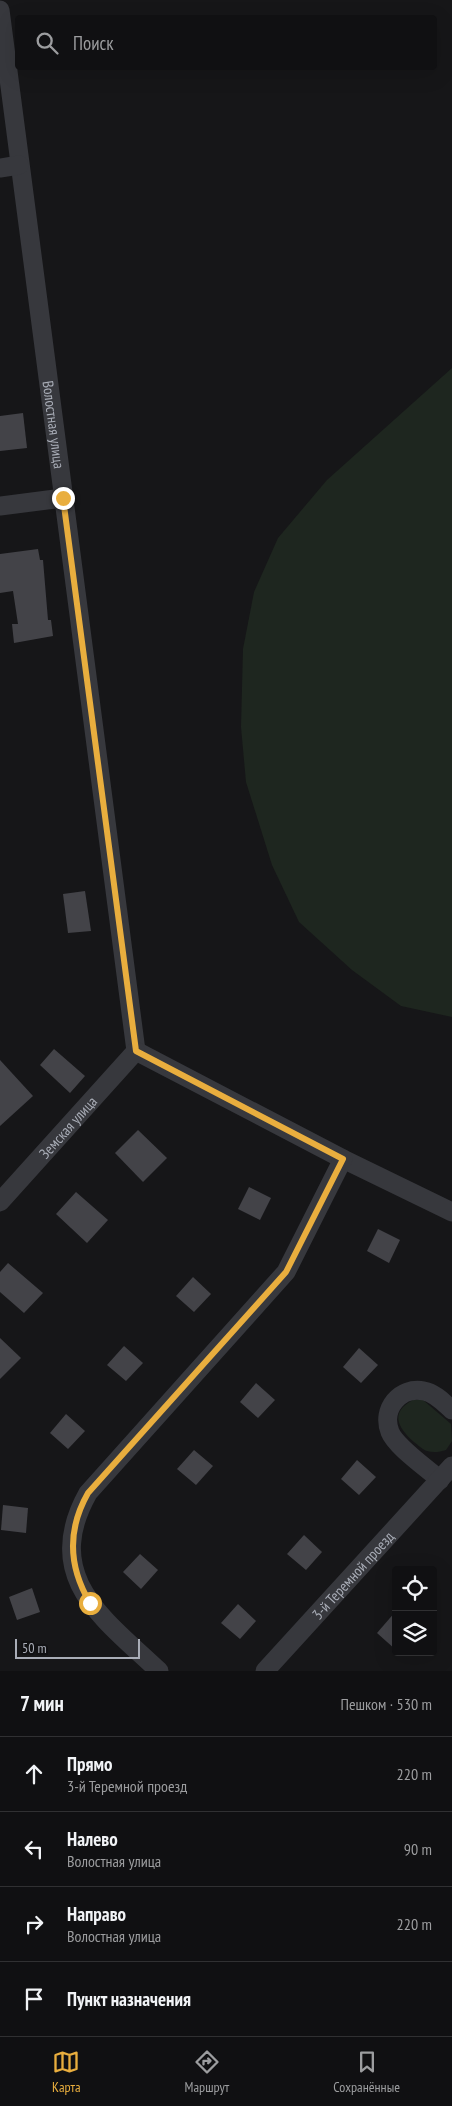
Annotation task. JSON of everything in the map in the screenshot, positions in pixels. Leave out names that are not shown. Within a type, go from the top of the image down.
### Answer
[{"type":"street","name":"Волостная улица","points":[[0,10],[9,167],[63,498],[136,1051]]},
{"type":"street","points":[[0,506],[63,498]]},
{"type":"street","points":[[136,1051],[343,1159],[452,1212]]},
{"type":"street","name":"Земская улица","points":[[0,1202],[136,1051]]},
{"type":"street","points":[[158,1671],[100,1616],[81,1588],[74,1564],[72,1540],[80,1507],[88,1493],[286,1272],[343,1159]]},
{"type":"street","points":[[440,1480],[390,1434],[387,1422],[388,1411],[394,1401],[403,1393],[414,1390],[426,1391],[436,1396],[452,1410]]},
{"type":"street","name":"3-й Теремной проезд","points":[[265,1671],[452,1466]]},
{"type":"shaded area","points":[[452,368],[452,1017],[401,1006],[352,970],[299,922],[272,865],[246,782],[241,727],[243,649],[254,592],[278,538],[327,480]]},
{"type":"shaded area","points":[[413,1400],[423,1400],[451,1424],[452,1441],[446,1450],[429,1452],[422,1449],[403,1431],[398,1420],[399,1415],[401,1410]]},
{"type":"building","points":[[23,413],[27,448],[0,451],[0,416]]},
{"type":"building","points":[[38,549],[40,560],[43,560],[48,620],[51,620],[53,636],[14,643],[12,624],[18,624],[13,591],[0,593],[0,554]]},
{"type":"building","points":[[85,891],[91,931],[68,933],[63,894]]},
{"type":"building","points":[[54,1049],[85,1076],[70,1093],[40,1065]]},
{"type":"building","points":[[0,1060],[33,1096],[0,1126]]},
{"type":"building","points":[[138,1130],[167,1158],[143,1182],[115,1153]]},
{"type":"building","points":[[249,1187],[271,1198],[260,1220],[238,1209]]},
{"type":"building","points":[[76,1192],[108,1220],[87,1243],[56,1214]]},
{"type":"building","points":[[378,1229],[400,1240],[389,1263],[367,1251]]},
{"type":"building","points":[[8,1263],[43,1293],[24,1313],[0,1292],[0,1272]]},
{"type":"building","points":[[193,1277],[211,1294],[194,1312],[176,1296]]},
{"type":"building","points":[[0,1338],[21,1358],[0,1379]]},
{"type":"building","points":[[124,1346],[143,1363],[126,1381],[107,1365]]},
{"type":"building","points":[[359,1348],[378,1365],[361,1383],[343,1367]]},
{"type":"building","points":[[256,1383],[275,1400],[258,1418],[240,1402]]},
{"type":"building","points":[[66,1414],[85,1431],[68,1449],[50,1433]]},
{"type":"building","points":[[194,1450],[213,1466],[196,1485],[177,1469]]},
{"type":"building","points":[[357,1460],[376,1477],[359,1495],[341,1479]]},
{"type":"building","points":[[3,1505],[28,1508],[26,1533],[1,1530]]},
{"type":"building","points":[[304,1535],[322,1552],[306,1570],[287,1554]]},
{"type":"building","points":[[140,1554],[158,1570],[141,1589],[123,1572]]},
{"type":"building","points":[[32,1588],[40,1612],[17,1620],[9,1597]]},
{"type":"building","points":[[238,1604],[256,1621],[240,1639],[221,1623]]},
{"type":"building","points":[[392,1616],[392,1646],[377,1633]]},
{"type":"route","points":[[63,498],[136,1051],[343,1159],[286,1272],[88,1493],[80,1507],[74,1523],[72,1556],[75,1573],[90,1603]]}]
